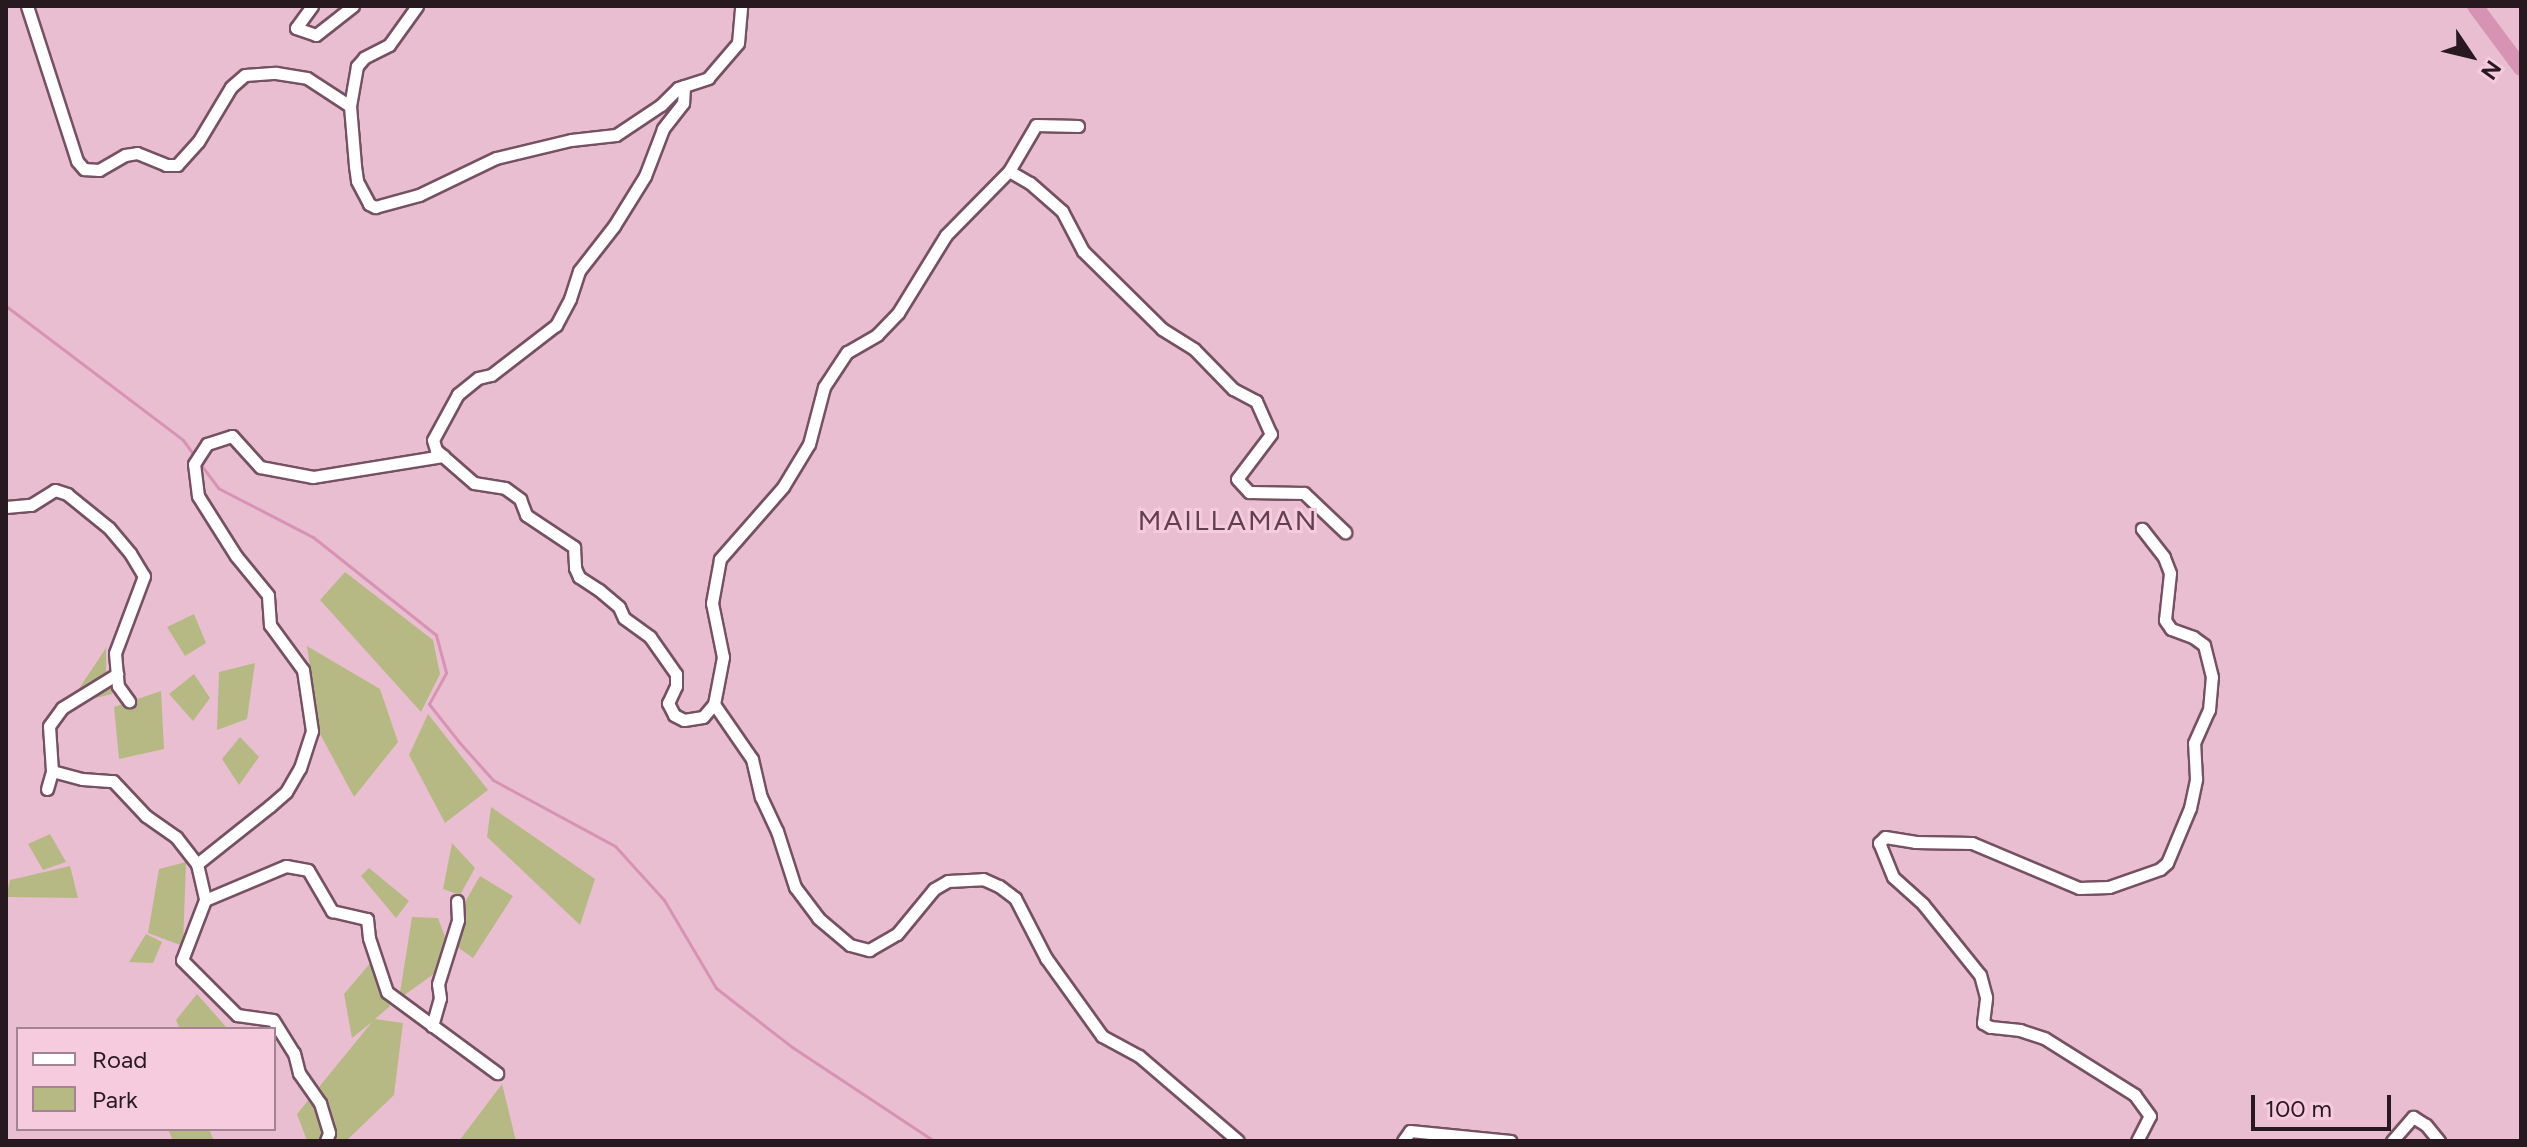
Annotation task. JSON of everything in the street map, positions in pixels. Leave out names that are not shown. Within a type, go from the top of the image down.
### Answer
[{"type":"street","points":[[27,6],[77,161],[84,169],[99,170],[125,155],[137,153],[166,165],[177,165],[186,159],[231,87],[245,75],[276,73],[307,78],[350,106]]},
{"type":"street","points":[[312,6],[296,28],[316,35],[353,6]]},
{"type":"street","points":[[417,6],[389,45],[357,66],[350,106],[357,181],[375,207],[419,195],[496,158],[571,140],[616,135],[684,86],[708,78],[738,43],[741,6]]},
{"type":"street","points":[[684,86],[683,103],[663,129],[645,176],[614,226],[579,271],[570,299],[556,325],[491,375],[478,378],[458,394],[433,440],[443,456],[474,483],[505,488],[520,499],[526,515],[574,547],[575,568],[579,577],[599,590],[619,607],[624,618],[650,637],[676,674],[676,686],[668,703],[674,715],[684,720],[703,717],[714,704],[723,657],[712,603],[720,559],[783,487],[809,444],[824,387],[847,352],[877,335],[898,313],[946,235],[1009,171],[1036,125],[1078,126]]},
{"type":"street","points":[[1009,171],[1030,183],[1062,211],[1083,251],[1162,329],[1194,349],[1233,389],[1256,401],[1271,434],[1237,479],[1243,486],[1249,492],[1306,494],[1345,532]]},
{"type":"street","points":[[197,864],[286,792],[300,768],[312,731],[303,670],[270,625],[268,595],[236,556],[198,496],[193,476],[200,453],[211,442],[232,436],[260,467],[313,477],[443,456]]},
{"type":"street","points":[[6,507],[31,505],[55,490],[67,494],[109,528],[130,553],[144,576],[115,653],[118,686],[129,701]]},
{"type":"street","points":[[2137,1141],[2150,1116],[2135,1095],[2044,1038],[1983,1023],[1986,997],[1980,975],[1923,904],[1893,877],[1879,843],[1885,837],[1915,842],[1972,843],[2079,888],[2109,887],[2160,869],[2167,863],[2190,808],[2196,779],[2194,743],[2209,710],[2212,677],[2204,645],[2171,629],[2165,620],[2170,573],[2164,557],[2142,529]]},
{"type":"street","points":[[47,789],[52,771],[49,726],[62,708],[117,674]]},
{"type":"street","points":[[714,704],[752,759],[761,797],[777,831],[795,887],[818,918],[850,945],[869,950],[897,934],[934,889],[948,881],[983,879],[999,886],[1015,898],[1046,958],[1102,1036],[1139,1056],[1238,1141]]},
{"type":"street","points":[[52,771],[82,779],[113,781],[146,816],[176,837],[197,864],[205,900],[182,960],[237,1015],[273,1020],[294,1053],[299,1073],[320,1103],[329,1133],[326,1141]]},
{"type":"street","points":[[205,900],[286,866],[308,870],[332,911],[367,919],[369,938],[387,992],[497,1073]]},
{"type":"street","points":[[432,1026],[440,998],[438,984],[458,920],[457,901]]},
{"type":"street","points":[[2392,1141],[2413,1117],[2426,1125],[2439,1141]]},
{"type":"street","points":[[1403,1141],[1410,1131],[1511,1141]]},
{"type":"green space","points":[[345,572],[433,640],[440,674],[421,712],[320,600]]},
{"type":"green space","points":[[194,614],[206,643],[185,656],[167,627]]},
{"type":"green space","points":[[307,646],[380,689],[398,742],[354,797],[319,732]]},
{"type":"green space","points":[[106,648],[106,670],[112,694],[68,705]]},
{"type":"green space","points":[[255,663],[247,719],[217,730],[219,672]]},
{"type":"green space","points":[[194,674],[210,698],[193,721],[169,694]]},
{"type":"green space","points":[[161,691],[164,749],[119,759],[114,707]]},
{"type":"green space","points":[[428,714],[488,790],[445,823],[409,755]]},
{"type":"green space","points":[[240,737],[259,757],[239,785],[222,759]]},
{"type":"green space","points":[[491,807],[595,879],[580,925],[487,837]]},
{"type":"green space","points":[[50,834],[66,862],[43,870],[28,844]]},
{"type":"green space","points":[[452,843],[475,868],[460,895],[443,889]]},
{"type":"green space","points":[[186,862],[183,946],[148,933],[159,869]]},
{"type":"green space","points":[[70,866],[78,898],[6,897],[10,880]]},
{"type":"green space","points":[[369,868],[409,901],[396,918],[361,876]]},
{"type":"green space","points":[[480,876],[513,896],[473,958],[446,939],[453,960],[399,999],[412,917],[438,918],[445,937]]},
{"type":"green space","points":[[146,934],[162,942],[153,963],[129,962]]},
{"type":"green space","points":[[372,961],[390,1006],[375,1019],[403,1023],[394,1095],[346,1141],[307,1141],[297,1114],[372,1022],[352,1038],[344,994]]},
{"type":"green space","points":[[197,994],[226,1027],[179,1027],[176,1020]]},
{"type":"green space","points":[[502,1084],[516,1141],[459,1141]]},
{"type":"green space","points":[[169,1131],[210,1131],[214,1141],[173,1141]]},
{"type":"waterway","points":[[2475,6],[2521,68]]},
{"type":"waterway","points":[[6,306],[183,440],[194,455]]},
{"type":"waterway","points":[[198,461],[218,488],[313,537],[436,635],[446,673],[429,704],[459,742],[493,780],[615,846],[664,900],[716,988],[792,1047],[934,1141]]},
{"type":"district","name":"MAILLAMAN","points":[[1228,520]]}]
